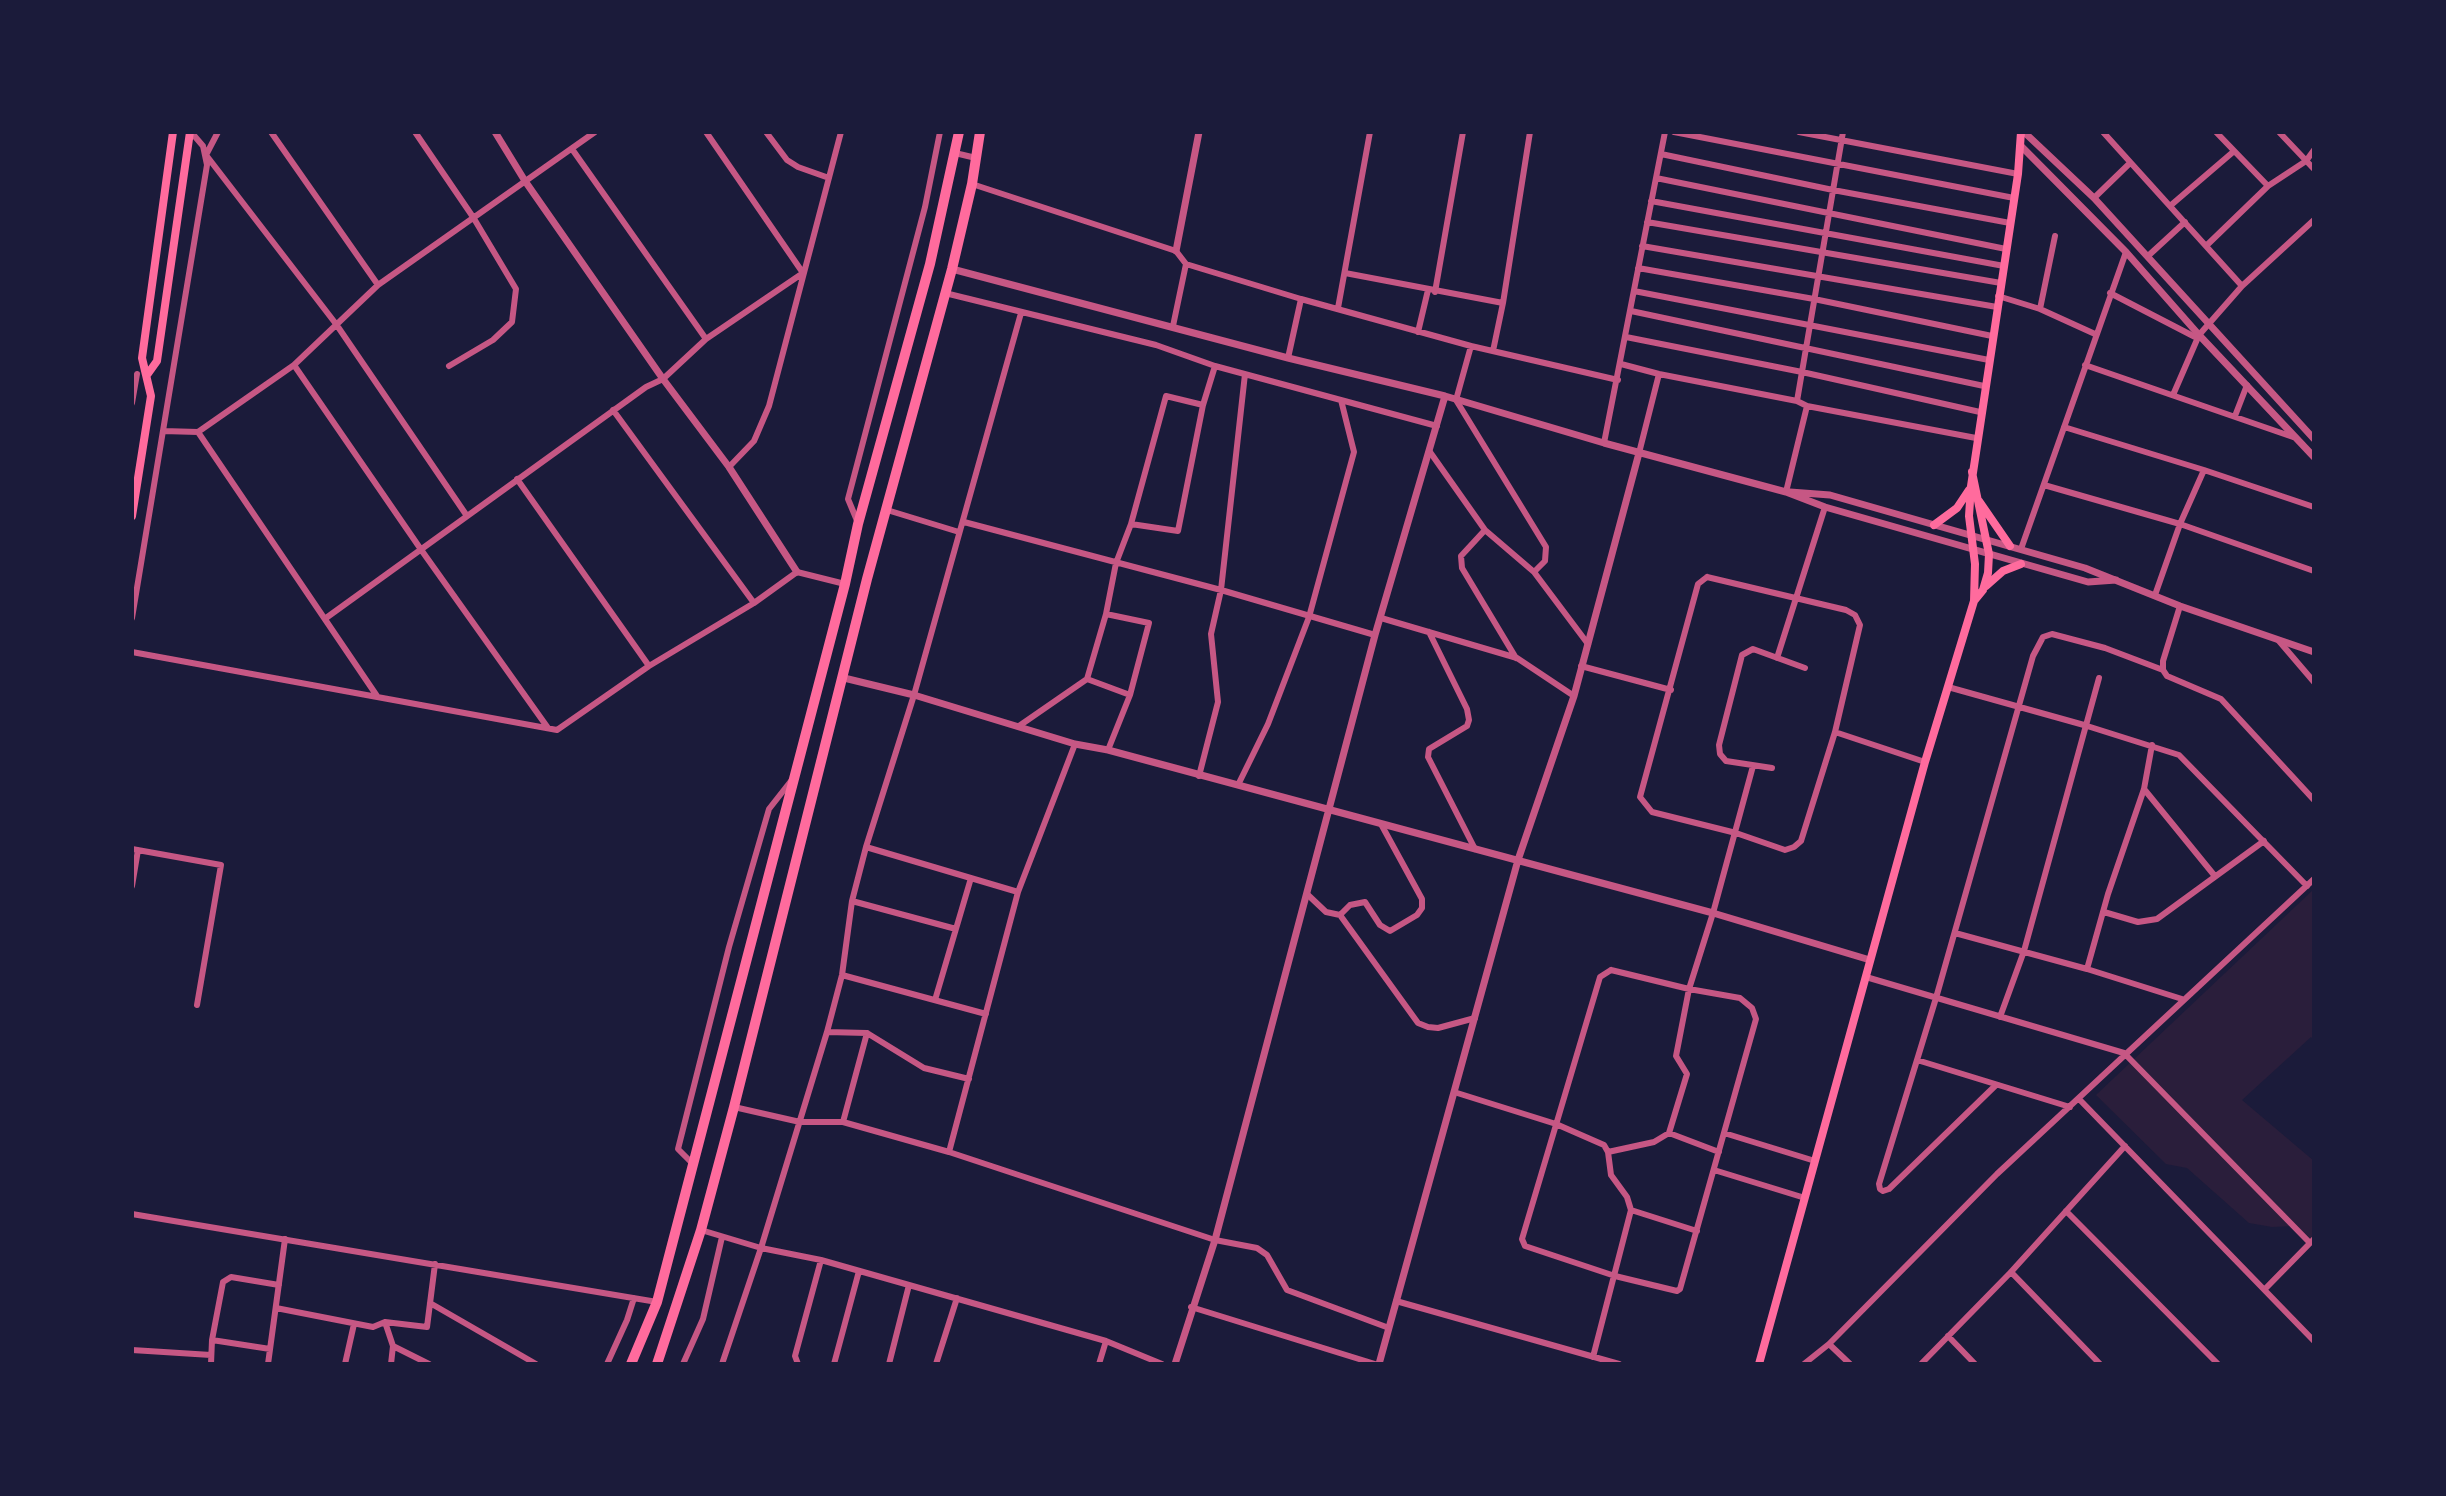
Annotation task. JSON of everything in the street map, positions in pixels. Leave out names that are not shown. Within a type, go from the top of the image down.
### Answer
[{"type":"highway","points":[[631,1364],[657,1302],[845,584],[858,524],[930,264],[959,132]]},
{"type":"highway","points":[[657,1364],[701,1230],[734,1107],[952,269],[972,184],[980,132]]},
{"type":"main road","points":[[132,516],[151,396],[139,374],[173,132]]},
{"type":"main road","points":[[139,374],[157,361],[190,132]]},
{"type":"main road","points":[[1759,1364],[1925,762],[1974,601],[1969,516],[1972,472],[2022,132]]},
{"type":"main road","points":[[1972,472],[1989,554],[1983,590]]},
{"type":"main road","points":[[1934,525],[1957,508],[1971,486]]},
{"type":"main road","points":[[1976,497],[2010,546]]},
{"type":"main road","points":[[1974,601],[2003,571],[2021,564]]},
{"type":"street","points":[[132,618],[207,165],[203,146],[190,132]]},
{"type":"street","points":[[206,155],[218,132]]},
{"type":"street","points":[[271,132],[378,285]]},
{"type":"street","points":[[415,132],[473,217],[516,289],[512,322],[493,340],[449,366]]},
{"type":"street","points":[[495,132],[525,181],[663,379],[729,467],[797,572],[845,584]]},
{"type":"street","points":[[163,431],[198,432],[294,365],[378,285],[595,132]]},
{"type":"street","points":[[706,132],[803,273]]},
{"type":"street","points":[[766,132],[787,160],[829,178]]},
{"type":"street","points":[[729,467],[754,441],[769,406],[841,132]]},
{"type":"street","points":[[858,524],[848,499],[925,207],[940,132]]},
{"type":"street","points":[[1176,251],[1199,132]]},
{"type":"street","points":[[1338,308],[1370,132]]},
{"type":"street","points":[[1418,332],[1432,291],[1463,132]]},
{"type":"street","points":[[1493,351],[1530,132]]},
{"type":"street","points":[[1604,443],[1665,132]]},
{"type":"street","points":[[1674,132],[2014,198]]},
{"type":"street","points":[[1799,132],[1842,136],[2018,174]]},
{"type":"street","points":[[2022,132],[2094,198],[2314,439]]},
{"type":"street","points":[[2103,132],[2242,286]]},
{"type":"street","points":[[2216,132],[2268,186]]},
{"type":"street","points":[[2279,132],[2314,169]]},
{"type":"street","points":[[1797,401],[1842,136]]},
{"type":"street","points":[[2021,146],[2126,252],[2198,337],[2314,457]]},
{"type":"street","points":[[572,149],[706,339]]},
{"type":"street","points":[[2206,246],[2268,186],[2306,161],[2314,150]]},
{"type":"street","points":[[2170,206],[2233,152]]},
{"type":"street","points":[[955,153],[976,158]]},
{"type":"street","points":[[1661,154],[2010,223]]},
{"type":"street","points":[[206,155],[336,324],[467,516]]},
{"type":"street","points":[[2094,198],[2130,163]]},
{"type":"street","points":[[1656,178],[2006,249]]},
{"type":"street","points":[[972,184],[1176,251],[1186,264],[1301,299],[1471,346],[1618,380]]},
{"type":"street","points":[[1651,201],[2004,266]]},
{"type":"street","points":[[2173,395],[2198,337],[2242,286],[2314,220]]},
{"type":"street","points":[[1647,222],[2001,283]]},
{"type":"street","points":[[2148,256],[2185,222]]},
{"type":"street","points":[[2040,309],[2055,236]]},
{"type":"street","points":[[1642,246],[1997,307]]},
{"type":"street","points":[[2021,549],[2126,252]]},
{"type":"street","points":[[1173,326],[1186,264]]},
{"type":"street","points":[[1638,268],[1814,299],[1992,336]]},
{"type":"street","points":[[952,269],[1445,396],[1786,492],[1825,507],[2088,582],[2116,580]]},
{"type":"street","points":[[326,618],[613,410],[663,379],[706,339],[803,273]]},
{"type":"street","points":[[1345,273],[1503,303]]},
{"type":"street","points":[[1634,291],[1989,360]]},
{"type":"street","points":[[945,293],[1156,345],[1215,366],[1437,426]]},
{"type":"street","points":[[2110,293],[2198,337]]},
{"type":"street","points":[[1998,296],[2040,309],[2095,334]]},
{"type":"street","points":[[1288,358],[1301,299]]},
{"type":"street","points":[[1631,311],[1984,386]]},
{"type":"street","points":[[722,1364],[827,1032],[842,975],[852,901],[866,847],[914,695],[1021,313]]},
{"type":"street","points":[[1626,337],[1980,412]]},
{"type":"street","points":[[1471,346],[1456,400],[1546,547],[1545,561],[1534,572]]},
{"type":"street","points":[[1621,364],[1797,401],[1807,406],[1976,438]]},
{"type":"street","points":[[294,365],[548,728]]},
{"type":"street","points":[[2085,365],[2296,438]]},
{"type":"street","points":[[1131,524],[1178,531],[1203,405],[1215,366]]},
{"type":"street","points":[[132,403],[139,374]]},
{"type":"street","points":[[1199,776],[1218,702],[1211,634],[1221,590],[1245,374]]},
{"type":"street","points":[[1191,1307],[1377,1364],[1518,860],[1574,696],[1659,374]]},
{"type":"street","points":[[2235,416],[2247,385]]},
{"type":"street","points":[[1019,726],[1087,679],[1106,614],[1116,563],[1131,524],[1166,396],[1203,405]]},
{"type":"street","points":[[1175,1364],[1215,1240],[1375,635],[1445,396]]},
{"type":"street","points":[[1238,785],[1268,724],[1309,617],[1354,452],[1341,400]]},
{"type":"street","points":[[1786,492],[1807,406]]},
{"type":"street","points":[[613,410],[754,603]]},
{"type":"street","points":[[2064,427],[2314,507]]},
{"type":"street","points":[[198,432],[377,696]]},
{"type":"street","points":[[1430,452],[1485,530],[1534,572],[1588,644]]},
{"type":"street","points":[[2155,595],[2180,524],[2204,470]]},
{"type":"street","points":[[517,479],[649,666]]},
{"type":"street","points":[[2044,485],[2180,524],[2314,571]]},
{"type":"street","points":[[1786,492],[1830,495],[2085,568],[2180,606],[2314,652]]},
{"type":"street","points":[[1777,658],[1825,507]]},
{"type":"street","points":[[887,510],[959,532]]},
{"type":"street","points":[[964,522],[1221,590],[1375,635]]},
{"type":"street","points":[[1485,530],[1461,556],[1462,568],[1517,658]]},
{"type":"street","points":[[132,652],[557,730],[649,666],[754,603],[797,572]]},
{"type":"street","points":[[1707,577],[1795,599],[1846,610],[1855,615],[1860,625],[1835,732],[1801,841],[1785,850],[1736,833],[1652,812],[1640,797],[1701,579],[1707,577]]},
{"type":"street","points":[[2180,606],[2163,661],[2167,676],[2221,699],[2232,708],[2314,800]]},
{"type":"street","points":[[1106,614],[1149,623],[1130,695],[1108,750]]},
{"type":"street","points":[[1381,618],[1517,658],[1574,696]]},
{"type":"street","points":[[1429,632],[1467,709],[1469,720],[1467,726],[1429,749],[1428,757],[1475,849]]},
{"type":"street","points":[[1996,1085],[1889,1189],[1883,1191],[1879,1184],[1955,933],[2018,706],[2033,656],[2043,637],[2047,634],[2105,648],[2163,670]]},
{"type":"street","points":[[2279,641],[2314,682]]},
{"type":"street","points":[[1772,768],[1726,761],[1720,754],[1719,745],[1742,655],[1753,649],[1805,668]]},
{"type":"street","points":[[1581,666],[1671,690]]},
{"type":"street","points":[[844,678],[914,695],[1075,744],[1108,750],[1713,913],[1870,960]]},
{"type":"street","points":[[2000,1017],[2024,951],[2099,678]]},
{"type":"street","points":[[1087,679],[1130,695]]},
{"type":"street","points":[[1948,687],[2179,755],[2307,886]]},
{"type":"street","points":[[1835,732],[1925,762]]},
{"type":"street","points":[[949,1152],[1018,892],[1075,744]]},
{"type":"street","points":[[2087,969],[2144,789],[2152,745]]},
{"type":"street","points":[[1608,1152],[1654,1142],[1669,1133],[1687,1074],[1676,1056],[1689,989],[1753,766]]},
{"type":"street","points":[[693,1164],[678,1149],[729,947],[769,809],[795,775]]},
{"type":"street","points":[[2144,789],[2214,875]]},
{"type":"street","points":[[1340,915],[1350,905],[1365,902],[1380,925],[1390,931],[1417,915],[1422,908],[1422,899],[1381,824]]},
{"type":"street","points":[[2104,912],[2138,922],[2157,919],[2264,841]]},
{"type":"street","points":[[866,847],[1018,892]]},
{"type":"street","points":[[132,886],[135,850],[221,865],[197,1005]]},
{"type":"street","points":[[935,1000],[971,878]]},
{"type":"street","points":[[1804,1364],[1829,1344],[1997,1174],[2124,1053],[2314,879]]},
{"type":"street","points":[[1307,894],[1326,912],[1340,915],[1418,1023],[1438,1028],[1475,1018]]},
{"type":"street","points":[[852,901],[956,929]]},
{"type":"street","points":[[1955,933],[2182,999]]},
{"type":"street","points":[[1611,970],[1689,989],[1740,998],[1752,1008],[1756,1019],[1680,1289],[1677,1291],[1615,1276],[1525,1246],[1523,1242],[1600,977],[1611,970]]},
{"type":"street","points":[[842,975],[986,1014]]},
{"type":"street","points":[[1866,977],[2124,1053],[2312,1241],[2265,1289]]},
{"type":"street","points":[[827,1032],[867,1033],[924,1068],[969,1079]]},
{"type":"street","points":[[843,1122],[867,1033]]},
{"type":"street","points":[[1917,1060],[2070,1107]]},
{"type":"street","points":[[1454,1092],[1556,1124],[1604,1145],[1608,1152],[1611,1175],[1627,1197],[1631,1210],[1593,1357]]},
{"type":"street","points":[[2079,1099],[2314,1341]]},
{"type":"street","points":[[734,1107],[800,1122],[843,1122],[949,1152],[1215,1240],[1257,1248],[1267,1255],[1287,1290],[1389,1328]]},
{"type":"street","points":[[1669,1133],[1719,1152]]},
{"type":"street","points":[[1724,1133],[1815,1161]]},
{"type":"street","points":[[1921,1364],[2011,1272],[2125,1146]]},
{"type":"street","points":[[1714,1170],[1805,1198]]},
{"type":"street","points":[[1631,1210],[1697,1231]]},
{"type":"street","points":[[2066,1211],[2218,1364]]},
{"type":"street","points":[[132,1214],[657,1302]]},
{"type":"street","points":[[701,1230],[761,1248],[821,1260],[1106,1341],[1162,1364]]},
{"type":"street","points":[[683,1364],[703,1319],[722,1237]]},
{"type":"street","points":[[268,1364],[285,1239]]},
{"type":"street","points":[[798,1364],[795,1356],[821,1260]]},
{"type":"street","points":[[276,1308],[373,1327],[385,1322],[427,1327],[435,1264]]},
{"type":"street","points":[[834,1364],[859,1271]]},
{"type":"street","points":[[2011,1272],[2100,1364]]},
{"type":"street","points":[[211,1364],[212,1340],[223,1282],[231,1277],[279,1285]]},
{"type":"street","points":[[889,1364],[909,1285]]},
{"type":"street","points":[[607,1364],[634,1298]]},
{"type":"street","points":[[936,1364],[957,1298]]},
{"type":"street","points":[[1396,1301],[1619,1364]]},
{"type":"street","points":[[430,1303],[536,1364]]},
{"type":"street","points":[[385,1322],[393,1346],[391,1364]]},
{"type":"street","points":[[345,1364],[354,1324]]},
{"type":"street","points":[[1948,1336],[1975,1364]]},
{"type":"street","points":[[212,1340],[270,1349]]},
{"type":"street","points":[[1099,1364],[1106,1341]]},
{"type":"street","points":[[1829,1344],[1850,1364]]},
{"type":"street","points":[[393,1346],[429,1364]]},
{"type":"street","points":[[132,1350],[211,1355]]},
{"type":"shaded area","points":[[2314,889],[2314,1040],[2311,1037],[2242,1100],[2314,1161],[2314,1244],[2295,1226],[2272,1227],[2249,1223],[2187,1168],[2166,1164],[2096,1095]]}]
